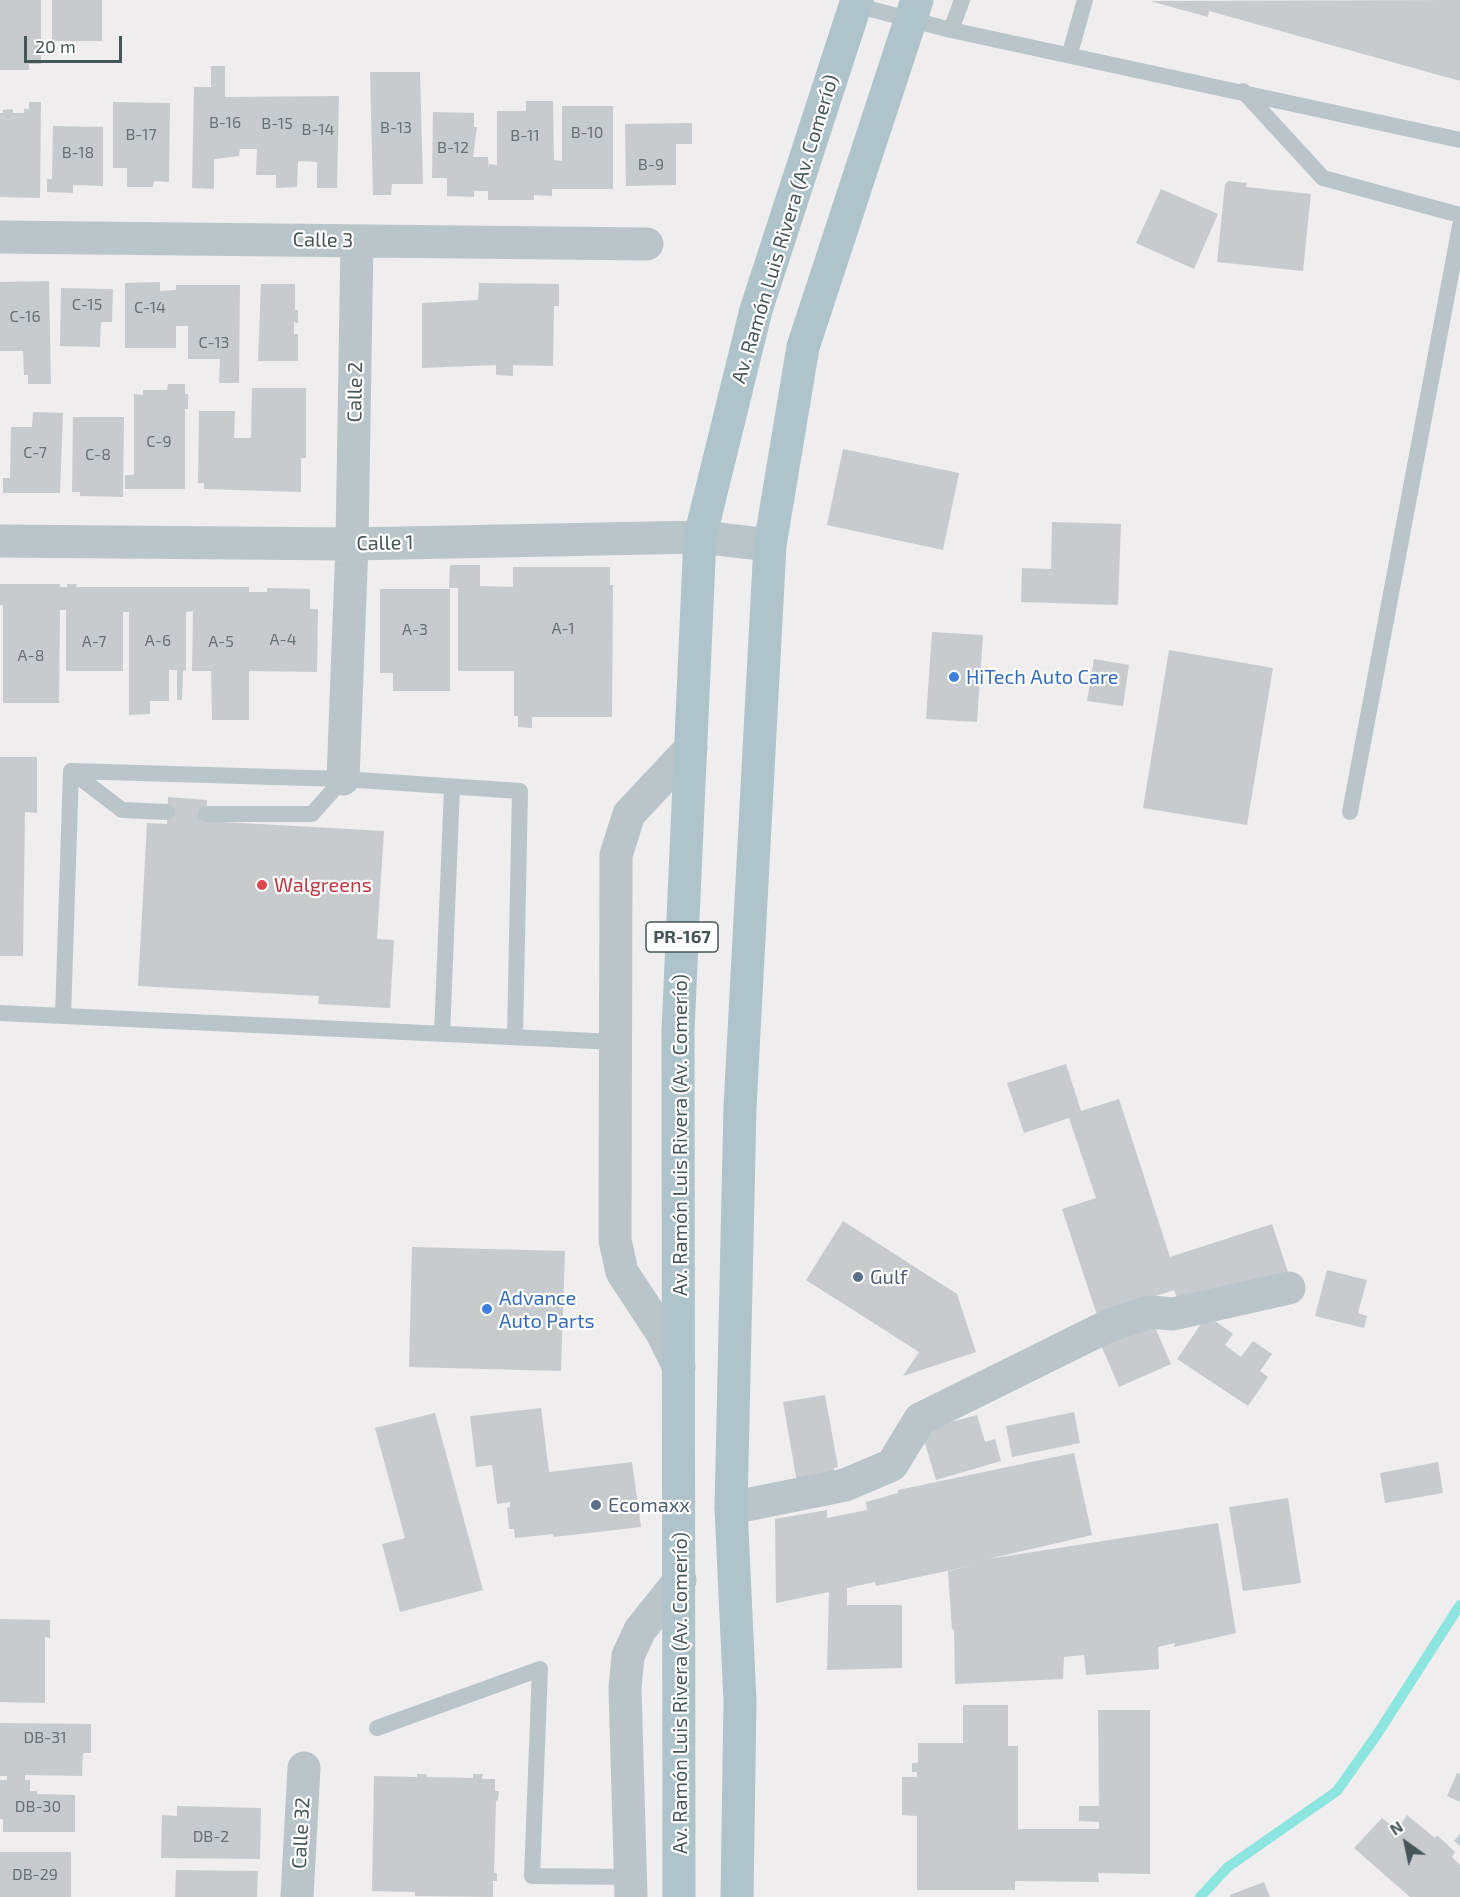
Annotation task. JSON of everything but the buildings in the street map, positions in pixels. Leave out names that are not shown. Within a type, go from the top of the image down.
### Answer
[{"type":"main road","name":"Av. Ramón Luis Rivera (Av. Comerío)","points":[[679,1897],[678,1031],[700,537],[756,310],[856,2]]},
{"type":"main road","points":[[737,1897],[740,1701],[731,1508],[740,1107],[770,545],[803,347],[914,10]]},
{"type":"street","name":"Calle 3","points":[[0,237],[646,244]]},
{"type":"street","name":"Calle 2","points":[[343,779],[352,544],[357,241]]},
{"type":"street","name":"Calle 1","points":[[0,541],[352,544],[700,537],[770,545]]},
{"type":"street","points":[[679,1367],[662,1332],[622,1272],[615,1240],[616,855],[630,814],[691,748]]},
{"type":"street","points":[[731,1508],[844,1485],[892,1465],[920,1419],[1108,1326],[1150,1312],[1173,1314],[1289,1288]]},
{"type":"street","points":[[631,1887],[625,1688],[628,1656],[640,1630],[680,1580]]},
{"type":"street","name":"Calle 32","points":[[297,1897],[304,1768]]},
{"type":"lane","points":[[951,30],[962,0]]},
{"type":"lane","points":[[1070,53],[1085,0]]},
{"type":"lane","points":[[856,2],[914,10],[951,30],[1070,53],[1460,140]]},
{"type":"lane","points":[[1244,91],[1323,178],[1460,215]]},
{"type":"lane","points":[[1350,812],[1460,226]]},
{"type":"lane","points":[[71,771],[343,779],[520,791],[515,1037]]},
{"type":"lane","points":[[71,771],[122,810],[167,812]]},
{"type":"lane","points":[[63,1016],[71,771]]},
{"type":"lane","points":[[206,814],[312,814],[343,779]]},
{"type":"lane","points":[[442,1034],[452,788]]},
{"type":"lane","points":[[0,1012],[616,1042]]},
{"type":"lane","points":[[377,1728],[540,1669],[532,1876],[631,1887]]},
{"type":"waterway","points":[[1200,1897],[1228,1867],[1337,1791],[1378,1733],[1460,1605]]},
{"type":"place","name":"HiTech Auto Care","points":[[954,677]]},
{"type":"place","name":"Walgreens","points":[[262,885]]},
{"type":"place","name":"Gulf","points":[[858,1277]]},
{"type":"place","name":"Advance Auto Parts","points":[[487,1309]]},
{"type":"place","name":"Ecomaxx","points":[[596,1505]]}]
